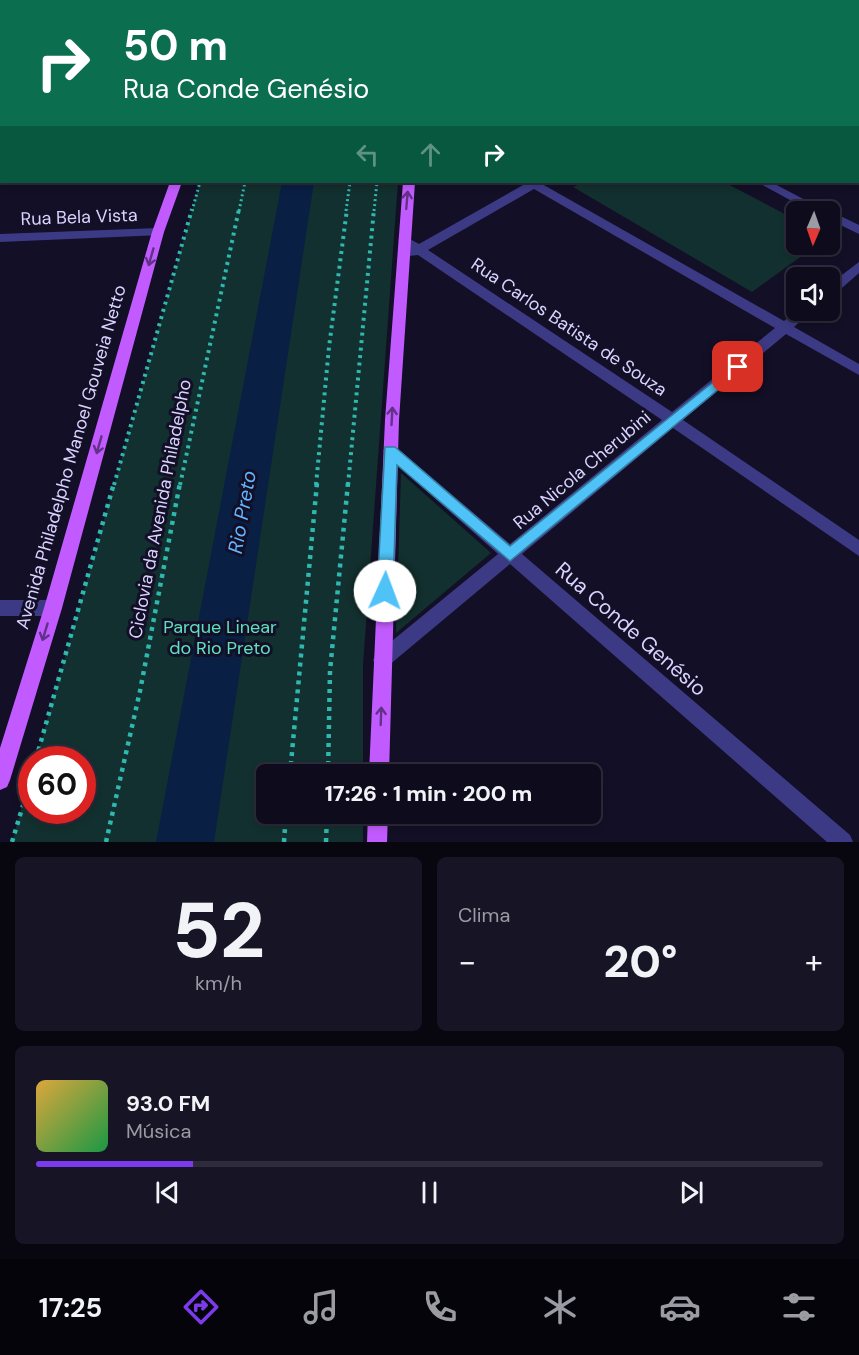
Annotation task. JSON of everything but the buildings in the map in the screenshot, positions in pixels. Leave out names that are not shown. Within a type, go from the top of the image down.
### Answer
[{"type":"main road","name":"Avenida Philadelpho Manoel Gouveia Netto","points":[[0,780],[53,608],[158,232],[176,183]]},
{"type":"main road","points":[[379,764],[390,451],[409,183]]},
{"type":"main road","points":[[378,824],[379,840]]},
{"type":"street","points":[[402,260],[531,183]]},
{"type":"street","points":[[535,183],[859,370]]},
{"type":"street","points":[[765,183],[800,201]]},
{"type":"street","points":[[840,220],[859,230]]},
{"type":"street","name":"Rua Bela Vista","points":[[0,238],[158,232]]},
{"type":"street","name":"Rua Carlos Batista de Souza","points":[[404,240],[673,420],[859,549]]},
{"type":"street","points":[[840,282],[859,266]]},
{"type":"street","name":"Rua Nicola Cherubini","points":[[382,660],[793,321]]},
{"type":"street","name":"Rua Conde Genésio","points":[[390,451],[843,842]]},
{"type":"street","points":[[0,608],[53,608]]},
{"type":"path","points":[[40,746],[200,183]]},
{"type":"path","name":"Ciclovia da Avenida Philadelpho","points":[[106,842],[140,691],[196,400],[245,183]]},
{"type":"path","points":[[291,764],[328,347],[350,183]]},
{"type":"path","points":[[328,764],[330,671],[378,183]]},
{"type":"path","points":[[12,842],[18,822]]},
{"type":"path","points":[[284,842],[285,824]]},
{"type":"path","points":[[326,842],[327,824]]},
{"type":"green space","name":"Parque Linear do Rio Preto","points":[[200,183],[398,183],[363,665],[363,764],[256,764],[256,824],[363,824],[363,842],[12,842],[18,820],[18,824],[96,824],[96,746],[40,746]]},
{"type":"green space","points":[[582,183],[726,183],[786,215],[786,255],[803,255],[752,292],[573,187]]},
{"type":"green space","points":[[401,473],[491,553],[396,633]]},
{"type":"waterway","name":"Rio Preto","points":[[185,842],[298,183]]},
{"type":"route","points":[[385,591],[390,451],[510,555],[738,367]]}]
